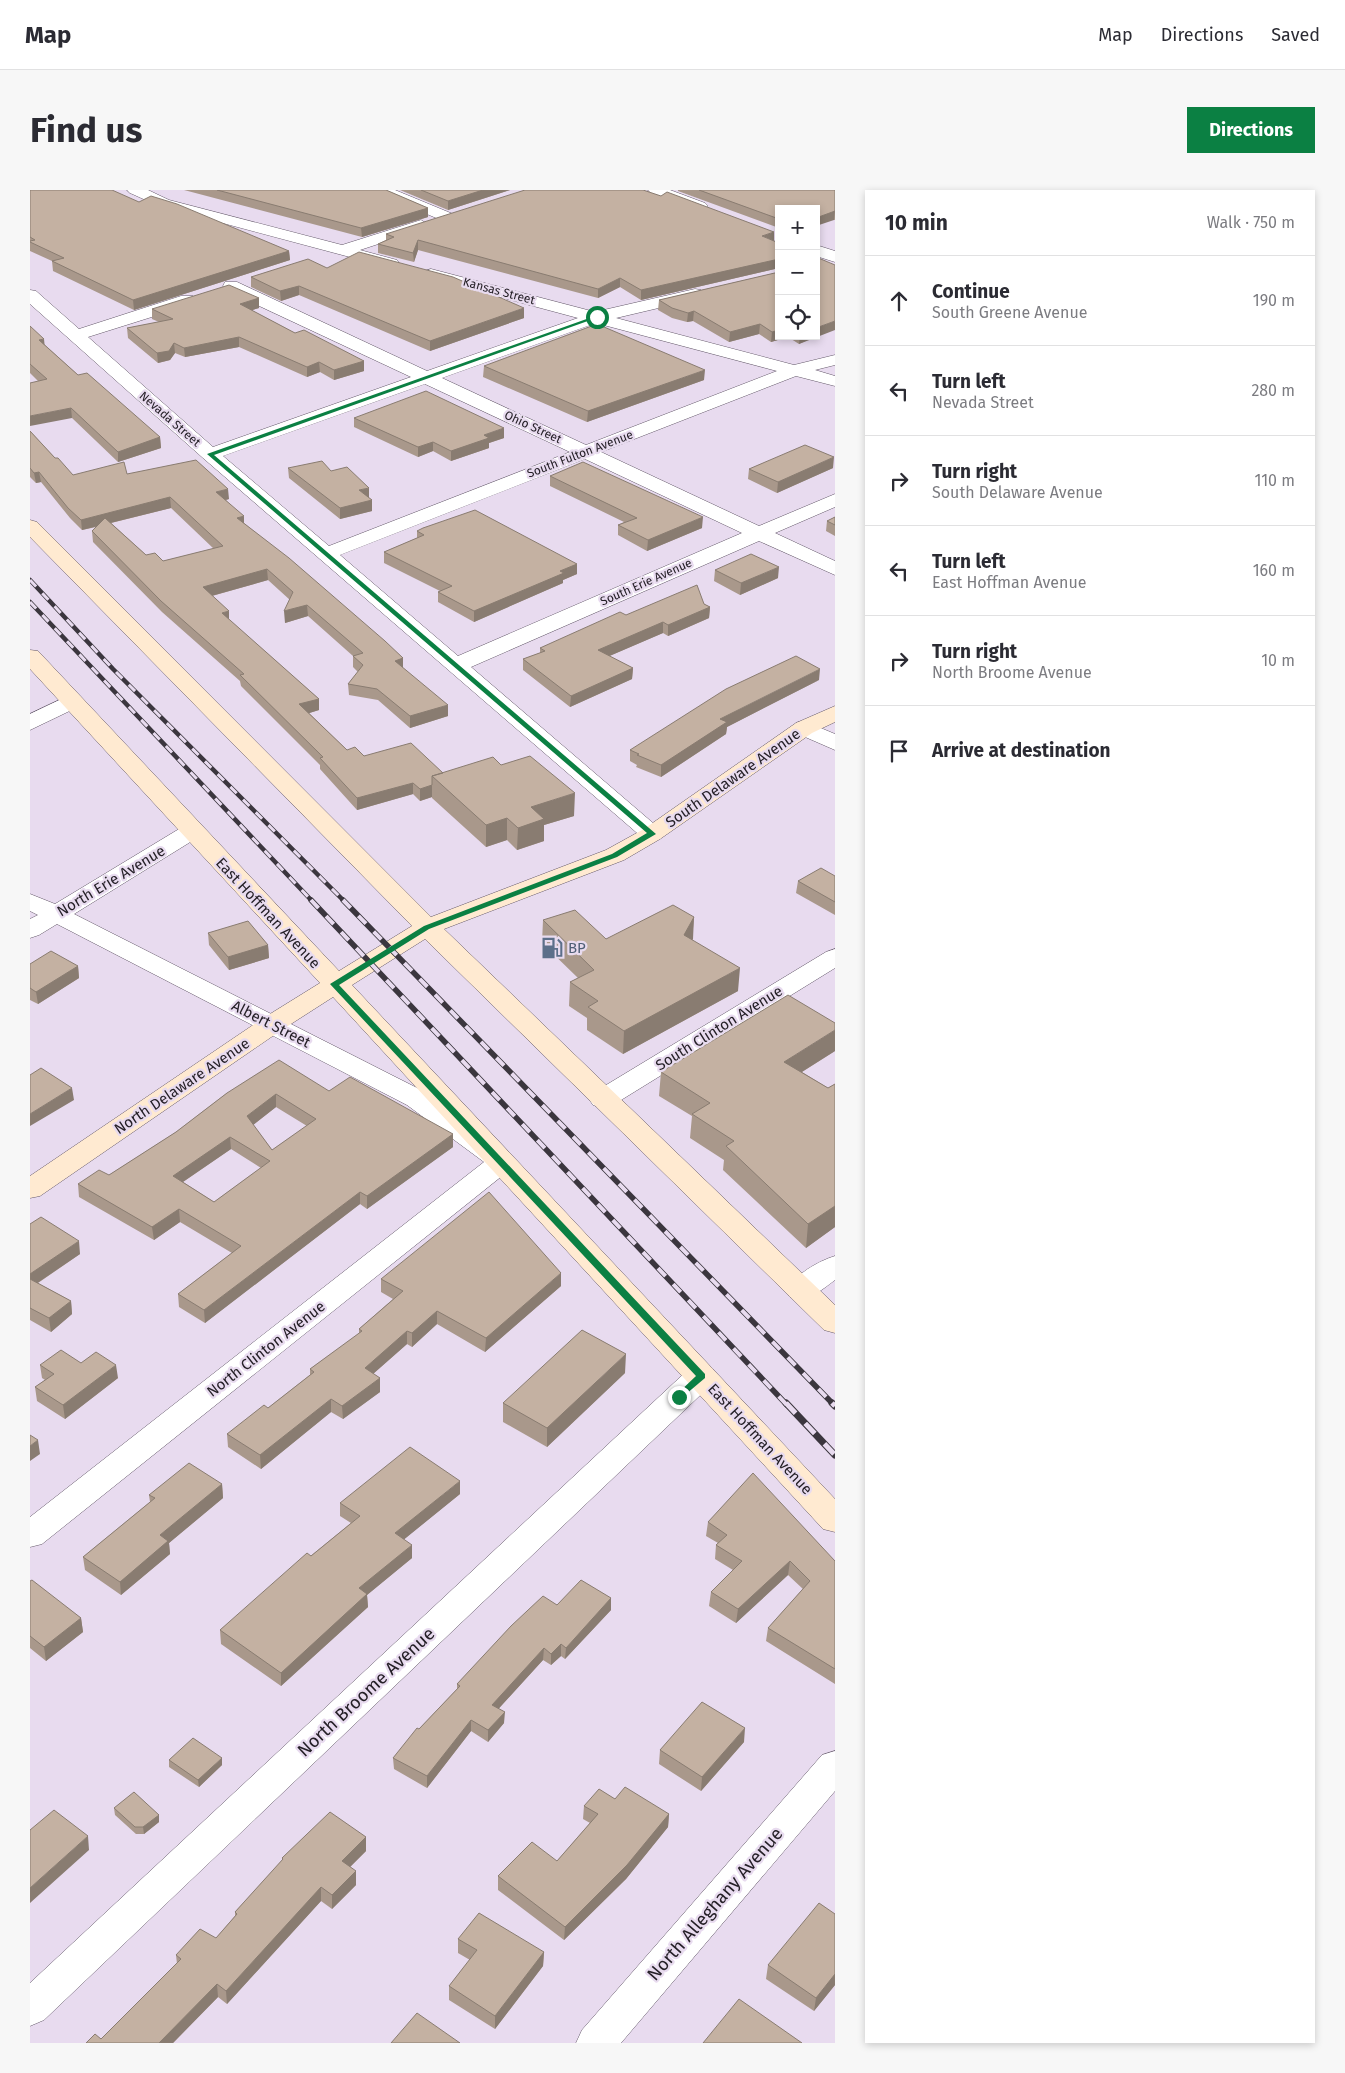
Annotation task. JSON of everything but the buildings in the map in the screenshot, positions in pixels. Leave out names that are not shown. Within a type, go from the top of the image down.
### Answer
[{"type":"street","name":"Kansas Street","points":[[135,190],[164,203],[835,381]]},
{"type":"street","points":[[382,190],[447,217]]},
{"type":"street","points":[[656,190],[717,213]]},
{"type":"street","points":[[314,259],[463,212]]},
{"type":"street","points":[[820,252],[835,258]]},
{"type":"street","points":[[820,264],[835,258]]},
{"type":"street","points":[[75,336],[249,280]]},
{"type":"street","name":"Ohio Street","points":[[231,286],[835,568]]},
{"type":"street","points":[[210,454],[597,317],[712,290]]},
{"type":"street","name":"Nevada Street","points":[[30,295],[210,454],[652,834]]},
{"type":"street","name":"South Fulton Avenue","points":[[326,554],[795,370],[835,360]]},
{"type":"street","name":"South Erie Avenue","points":[[457,666],[835,500]]},
{"type":"street","points":[[30,526],[427,927],[835,1323]]},
{"type":"street","name":"East Hoffman Avenue","points":[[30,656],[835,1520]]},
{"type":"street","points":[[30,724],[72,701]]},
{"type":"street","name":"South Delaware Avenue","points":[[334,984],[427,927],[615,855],[652,834],[804,728],[835,713]]},
{"type":"street","points":[[804,728],[835,743]]},
{"type":"street","name":"North Erie Avenue","points":[[30,930],[192,831]]},
{"type":"street","name":"Albert Street","points":[[30,901],[417,1099],[502,1162]]},
{"type":"street","name":"South Clinton Avenue","points":[[603,1099],[835,957]]},
{"type":"street","name":"North Delaware Avenue","points":[[30,1190],[334,984]]},
{"type":"street","name":"North Clinton Avenue","points":[[30,1535],[502,1162]]},
{"type":"street","points":[[801,1290],[835,1266]]},
{"type":"street","name":"North Broome Avenue","points":[[30,2008],[701,1376]]},
{"type":"street","name":"North Alleghany Avenue","points":[[596,2043],[835,1766]]},
{"type":"railway","points":[[30,580],[113,669],[344,901]]},
{"type":"railway","points":[[30,602],[312,901]]},
{"type":"railway","points":[[311,900],[787,1405]]},
{"type":"railway","points":[[343,900],[834,1405]]},
{"type":"railway","points":[[786,1403],[835,1455]]},
{"type":"place","name":"BP","points":[[552,948]]},
{"type":"route","points":[[597,317],[210,454],[652,834],[615,855],[427,927],[334,984],[701,1376],[679,1397]]}]
